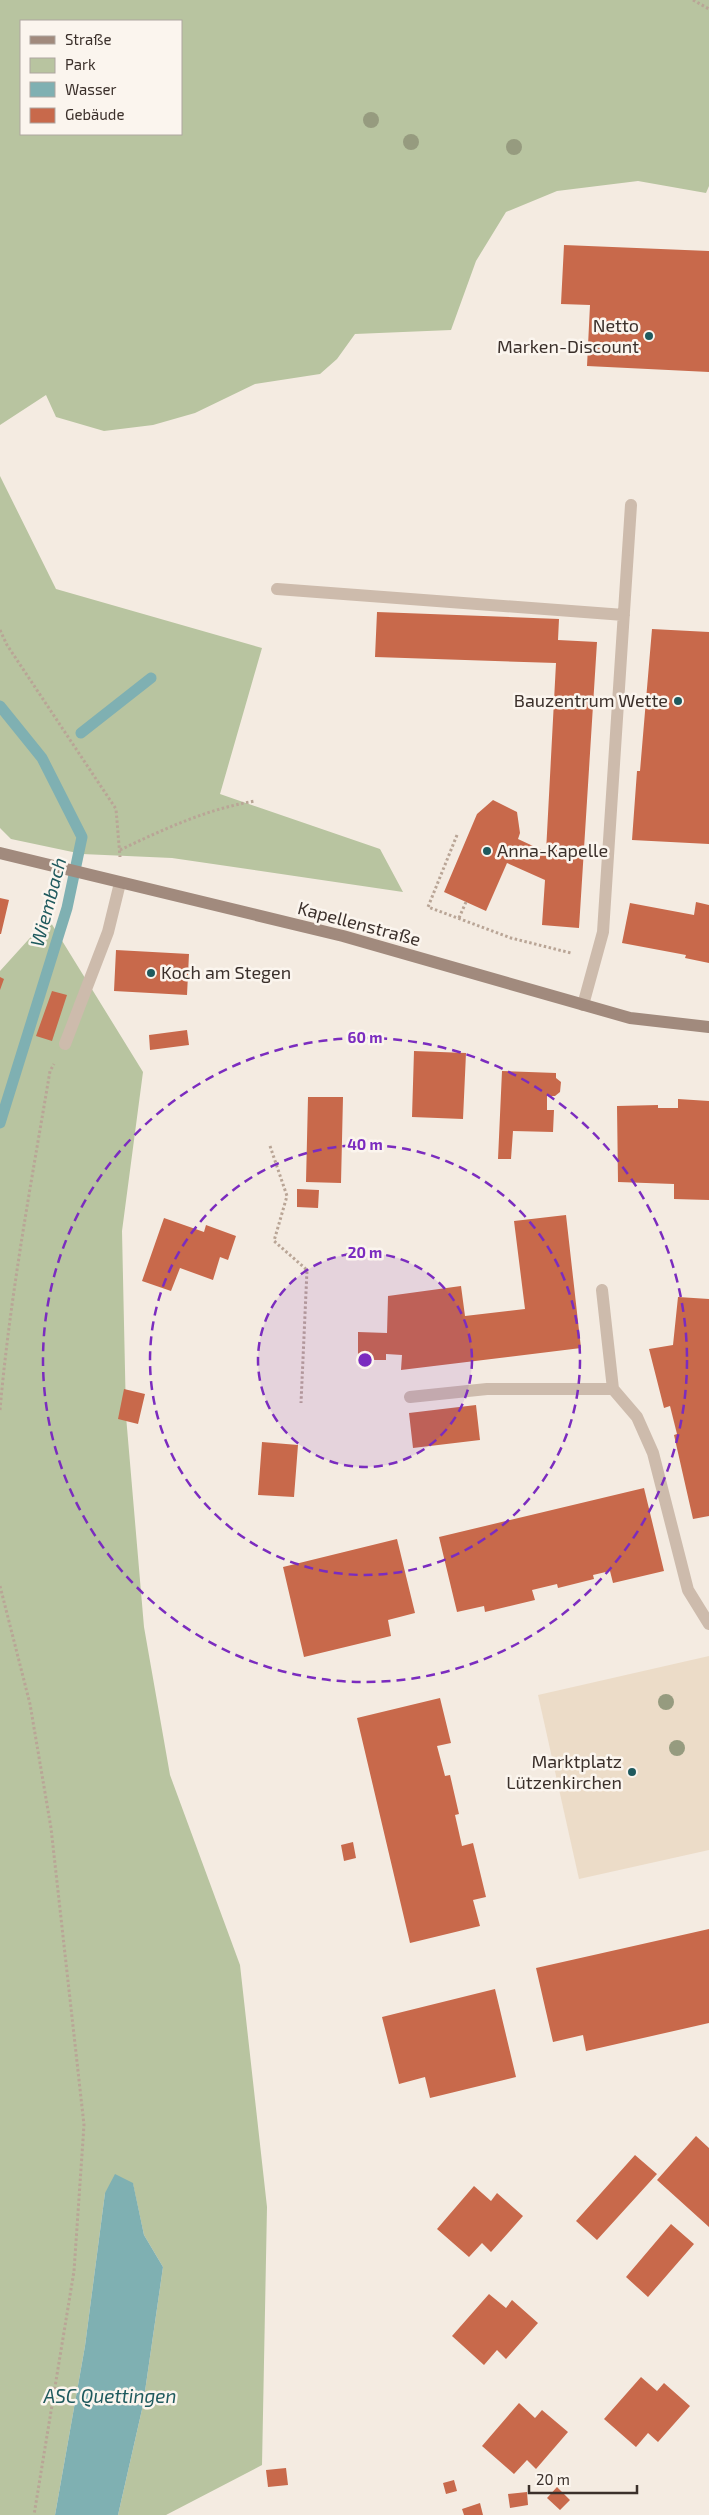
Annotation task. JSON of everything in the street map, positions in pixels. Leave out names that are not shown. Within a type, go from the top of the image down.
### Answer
[{"type":"main road","name":"Kapellenstraße","points":[[0,852],[44,865],[343,936],[630,1018],[709,1027]]},
{"type":"lane","points":[[583,1005],[604,932],[631,505]]},
{"type":"lane","points":[[277,589],[624,615]]},
{"type":"lane","points":[[65,1044],[108,932],[120,883]]},
{"type":"lane","points":[[602,1290],[613,1389],[637,1417],[653,1453],[688,1590],[709,1624]]},
{"type":"lane","points":[[410,1397],[487,1389],[613,1389]]},
{"type":"path","points":[[693,0],[709,9]]},
{"type":"path","points":[[0,630],[7,645],[116,809],[120,850],[120,883]]},
{"type":"path","points":[[120,850],[169,827],[224,806],[256,801]]},
{"type":"path","points":[[457,835],[428,907],[511,938],[596,959]]},
{"type":"path","points":[[459,918],[466,902]]},
{"type":"path","points":[[0,1410],[4,1363],[21,1245],[50,1071],[65,1044]]},
{"type":"path","points":[[270,1146],[287,1196],[274,1241],[307,1270],[301,1403]]},
{"type":"path","points":[[0,1586],[30,1704],[51,1828],[84,2125],[74,2271],[34,2515]]},
{"type":"green space","points":[[0,0],[709,0],[709,186],[706,193],[638,181],[557,191],[506,212],[476,261],[451,330],[355,334],[337,359],[320,374],[255,384],[195,413],[153,425],[104,431],[56,417],[46,395],[0,425]]},
{"type":"green space","points":[[0,476],[56,589],[262,648],[220,794],[380,849],[403,892],[172,858],[82,854],[11,839],[0,828]]},
{"type":"green space","points":[[48,918],[143,1072],[122,1231],[126,1416],[144,1627],[170,1775],[240,1965],[267,2207],[262,2465],[166,2515],[118,2515],[143,2405],[163,2267],[144,2235],[133,2184],[105,2193],[85,2346],[55,2515],[0,2515],[0,971]]},
{"type":"shaded area","name":"Marktplatz Lützenkirchen","points":[[709,1656],[709,1850],[579,1879],[538,1695]]},
{"type":"water","name":"ASC Quettingen","points":[[115,2174],[133,2183],[144,2235],[163,2267],[143,2405],[118,2515],[55,2515],[85,2346],[105,2193]]},
{"type":"building","name":"Netto Marken-Discount","points":[[564,245],[709,251],[709,372],[587,366],[590,305],[561,304]]},
{"type":"building","points":[[377,612],[559,619],[558,640],[597,642],[579,928],[542,925],[545,880],[507,863],[486,911],[444,892],[477,814],[493,800],[517,812],[520,833],[518,839],[546,852],[556,663],[375,657]]},
{"type":"building","name":"Bauzentrum Wette","points":[[652,629],[709,632],[709,844],[632,840],[637,771],[640,771]]},
{"type":"building","points":[[0,898],[9,900],[1,934],[0,934]]},
{"type":"building","points":[[696,902],[709,905],[709,963],[685,958],[686,955],[622,943],[630,903],[694,915]]},
{"type":"building","name":"Koch am Stegen","points":[[116,950],[189,954],[187,995],[114,991]]},
{"type":"building","points":[[0,977],[4,979],[0,990]]},
{"type":"building","points":[[52,991],[67,995],[52,1041],[36,1036]]},
{"type":"building","points":[[187,1030],[189,1045],[150,1050],[149,1035]]},
{"type":"building","points":[[414,1051],[466,1053],[463,1119],[412,1117]]},
{"type":"building","points":[[502,1071],[556,1073],[556,1078],[561,1082],[560,1092],[555,1096],[547,1096],[547,1110],[554,1110],[553,1132],[513,1131],[511,1159],[498,1159]]},
{"type":"building","points":[[308,1097],[343,1097],[341,1183],[306,1182]]},
{"type":"building","points":[[678,1099],[709,1101],[709,1200],[674,1199],[674,1184],[618,1182],[617,1106],[658,1105],[658,1108],[678,1108]]},
{"type":"building","points":[[297,1189],[319,1190],[318,1208],[297,1207]]},
{"type":"building","points":[[566,1215],[581,1348],[401,1370],[402,1355],[386,1354],[386,1360],[358,1360],[358,1332],[387,1333],[388,1296],[461,1286],[465,1316],[525,1309],[514,1221]]},
{"type":"building","points":[[164,1218],[204,1232],[206,1225],[236,1236],[228,1260],[220,1257],[213,1280],[180,1268],[171,1291],[142,1281]]},
{"type":"building","points":[[678,1297],[709,1299],[709,1516],[693,1519],[674,1435],[677,1434],[670,1406],[664,1408],[649,1349],[673,1345]]},
{"type":"building","points":[[124,1389],[145,1394],[138,1424],[118,1419]]},
{"type":"building","points":[[476,1405],[480,1440],[413,1448],[409,1413]]},
{"type":"building","points":[[262,1442],[298,1445],[294,1497],[258,1495]]},
{"type":"building","points":[[644,1488],[664,1571],[613,1583],[610,1571],[593,1575],[594,1579],[558,1588],[557,1584],[532,1590],[535,1600],[485,1612],[484,1606],[457,1612],[439,1537]]},
{"type":"building","points":[[397,1539],[415,1613],[388,1620],[391,1636],[304,1657],[283,1567]]},
{"type":"building","points":[[440,1698],[451,1743],[437,1746],[445,1776],[450,1775],[459,1814],[455,1815],[462,1846],[473,1843],[486,1897],[473,1900],[480,1926],[410,1943],[357,1718]]},
{"type":"building","points":[[353,1842],[356,1858],[344,1861],[341,1845]]},
{"type":"building","points":[[709,1929],[709,2023],[586,2051],[583,2035],[553,2042],[536,1968]]},
{"type":"building","points":[[495,1989],[516,2077],[430,2098],[425,2077],[399,2084],[382,2017]]},
{"type":"building","points":[[696,2136],[709,2148],[709,2227],[657,2180]]},
{"type":"building","points":[[635,2155],[657,2174],[597,2240],[576,2221]]},
{"type":"building","points":[[474,2186],[491,2201],[497,2193],[523,2216],[491,2252],[482,2243],[469,2257],[437,2229]]},
{"type":"building","points":[[671,2224],[694,2244],[648,2297],[626,2277]]},
{"type":"building","points":[[489,2294],[506,2308],[512,2300],[538,2323],[506,2359],[497,2350],[484,2365],[452,2336]]},
{"type":"building","points":[[641,2377],[657,2391],[664,2383],[690,2406],[658,2442],[648,2433],[636,2447],[604,2419]]},
{"type":"building","points":[[519,2403],[535,2418],[542,2410],[568,2432],[536,2469],[527,2460],[514,2474],[482,2446]]},
{"type":"building","points":[[286,2468],[288,2485],[268,2487],[266,2470]]},
{"type":"building","points":[[454,2480],[457,2491],[446,2494],[443,2483]]},
{"type":"building","points":[[557,2487],[570,2500],[560,2510],[547,2498]]},
{"type":"building","points":[[527,2492],[528,2505],[510,2508],[508,2494]]},
{"type":"building","points":[[480,2503],[483,2515],[464,2515],[462,2509]]},
{"type":"waterway","points":[[81,733],[151,678]]},
{"type":"waterway","name":"Wiembach","points":[[0,706],[42,758],[82,837],[67,908],[0,1123]]},
{"type":"place","name":"Netto Marken-Discount","points":[[649,336]]},
{"type":"place","name":"Bauzentrum Wette","points":[[678,701]]},
{"type":"place","name":"Anna-Kapelle","points":[[487,851]]},
{"type":"place","name":"Koch am Stegen","points":[[151,973]]},
{"type":"place","name":"Marktplatz Lützenkirchen","points":[[632,1772]]}]
